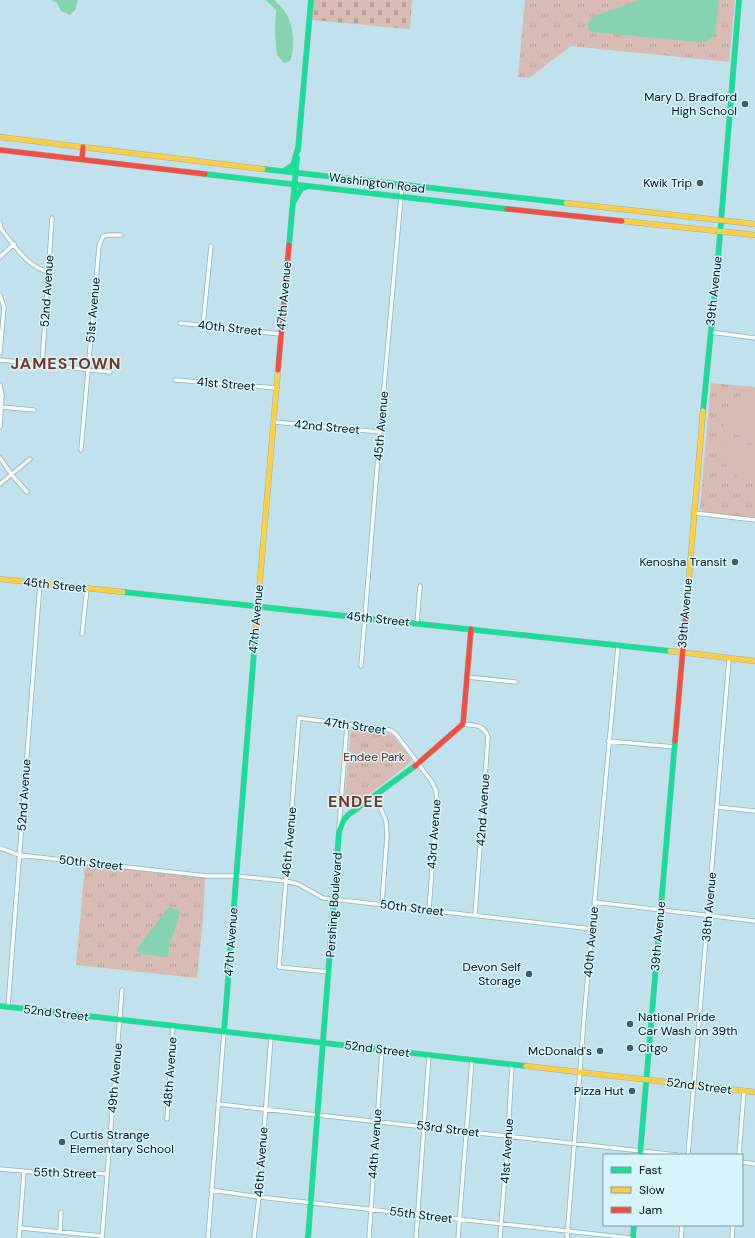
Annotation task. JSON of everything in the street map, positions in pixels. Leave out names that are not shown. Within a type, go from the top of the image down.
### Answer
[{"type":"main road","name":"47th Avenue","points":[[224,1032],[235,876],[257,606],[277,388],[280,334],[312,0]]},
{"type":"main road","name":"39th Avenue","points":[[640,1153],[739,0]]},
{"type":"main road","name":"Washington Road","points":[[0,137],[402,186],[755,224]]},
{"type":"main road","points":[[82,159],[83,146]]},
{"type":"main road","points":[[281,172],[292,168],[298,148]]},
{"type":"main road","name":"Washington Road","points":[[0,150],[309,186],[755,235]]},
{"type":"main road","points":[[293,203],[301,189],[309,186]]},
{"type":"main road","name":"45th Street","points":[[0,579],[755,661]]},
{"type":"main road","points":[[463,724],[471,629]]},
{"type":"main road","name":"Pershing Boulevard","points":[[308,1238],[339,832],[343,821],[348,815],[418,764],[463,724]]},
{"type":"main road","name":"52nd Street","points":[[0,1006],[755,1092]]},
{"type":"main road","points":[[632,1238],[634,1226]]},
{"type":"street","name":"45th Avenue","points":[[361,666],[402,186]]},
{"type":"street","name":"52nd Avenue","points":[[42,365],[52,218]]},
{"type":"street","points":[[0,223],[1,229],[33,266],[40,270],[49,272]]},
{"type":"street","name":"51st Avenue","points":[[81,450],[99,246],[103,236],[121,235]]},
{"type":"street","points":[[0,257],[14,244]]},
{"type":"street","points":[[203,325],[211,246]]},
{"type":"street","points":[[0,295],[4,307],[0,353]]},
{"type":"street","name":"40th Street","points":[[180,323],[280,334]]},
{"type":"street","points":[[710,332],[755,338]]},
{"type":"street","points":[[0,360],[110,372]]},
{"type":"street","name":"41st Street","points":[[175,380],[277,388]]},
{"type":"street","points":[[0,385],[2,395],[0,427]]},
{"type":"street","points":[[2,407],[34,410]]},
{"type":"street","name":"42nd Street","points":[[274,422],[380,432]]},
{"type":"street","points":[[0,458],[27,492]]},
{"type":"street","points":[[0,484],[30,459]]},
{"type":"street","points":[[694,513],[755,520]]},
{"type":"street","name":"52nd Avenue","points":[[8,1007],[40,583]]},
{"type":"street","points":[[416,623],[420,586]]},
{"type":"street","points":[[82,634],[86,588]]},
{"type":"street","name":"40th Avenue","points":[[567,1238],[579,1072],[608,741],[618,646]]},
{"type":"street","name":"38th Avenue","points":[[688,1154],[729,658]]},
{"type":"street","points":[[467,677],[516,682]]},
{"type":"street","name":"47th Street","points":[[300,718],[390,730],[396,734],[418,764]]},
{"type":"street","name":"46th Avenue","points":[[300,718],[279,967],[329,972]]},
{"type":"street","name":"42nd Avenue","points":[[463,724],[480,726],[486,730],[488,737],[475,914]]},
{"type":"street","points":[[339,832],[347,725]]},
{"type":"street","points":[[608,741],[675,747]]},
{"type":"street","name":"43rd Avenue","points":[[418,764],[432,782],[436,791],[437,802],[429,910]]},
{"type":"street","points":[[372,798],[380,807],[386,821],[387,835],[382,904]]},
{"type":"street","points":[[717,807],[755,811]]},
{"type":"street","name":"50th Street","points":[[0,848],[19,855],[207,876],[235,876],[286,881],[298,884],[323,898],[592,928]]},
{"type":"street","points":[[594,902],[755,921]]},
{"type":"street","name":"49th Avenue","points":[[102,1237],[122,990]]},
{"type":"street","name":"48th Avenue","points":[[167,1118],[174,1026]]},
{"type":"street","name":"47th Avenue","points":[[208,1238],[224,1032]]},
{"type":"street","name":"46th Avenue","points":[[254,1238],[259,1197],[271,1037]]},
{"type":"street","name":"44th Avenue","points":[[369,1238],[382,1050]]},
{"type":"street","points":[[416,1238],[429,1055]]},
{"type":"street","points":[[458,1238],[472,1060]]},
{"type":"street","name":"41st Avenue","points":[[500,1238],[512,1065]]},
{"type":"street","points":[[738,1154],[744,1091]]},
{"type":"street","name":"53rd Street","points":[[218,1104],[574,1143],[640,1153],[658,1154]]},
{"type":"street","points":[[743,1162],[755,1164]]},
{"type":"street","name":"55th Street","points":[[0,1169],[57,1174],[83,1172],[107,1174]]},
{"type":"street","points":[[19,1238],[24,1172]]},
{"type":"street","name":"55th Street","points":[[211,1190],[259,1197],[460,1220],[501,1223],[632,1238]]},
{"type":"street","points":[[60,1232],[61,1212]]},
{"type":"street","points":[[681,1238],[682,1226]]},
{"type":"street","points":[[732,1238],[733,1226]]},
{"type":"street","points":[[20,1228],[102,1237]]},
{"type":"green space","points":[[313,0],[412,0],[410,29],[312,20]]},
{"type":"green space","points":[[525,0],[735,0],[729,62],[571,46],[529,78],[518,77]]},
{"type":"green space","points":[[711,383],[755,387],[755,518],[704,512],[700,508]]},
{"type":"green space","points":[[755,402],[755,436],[723,432],[728,416],[731,412],[740,406]]},
{"type":"green space","points":[[722,443],[753,445],[755,447],[751,480],[737,476],[728,468],[723,457]]},
{"type":"green space","name":"Endee Park","points":[[351,728],[387,733],[393,736],[410,757],[411,762],[353,807],[349,808],[346,807],[344,802]]},
{"type":"green space","points":[[85,865],[205,878],[203,919],[197,978],[76,965]]},
{"type":"shaded area","points":[[51,0],[78,0],[75,10],[70,15],[61,11],[57,3]]},
{"type":"shaded area","points":[[266,0],[275,0],[283,9],[290,21],[293,35],[293,49],[290,61],[284,63],[277,55],[275,32],[276,10]]},
{"type":"shaded area","points":[[640,0],[719,0],[715,35],[706,42],[699,42],[592,32],[589,30],[588,24],[592,17]]},
{"type":"shaded area","points":[[168,908],[176,909],[180,912],[169,948],[168,957],[140,954],[136,950]]},
{"type":"traffic: fast","points":[[298,150],[311,0]]},
{"type":"traffic: fast","points":[[703,411],[717,271],[739,0]]},
{"type":"traffic: fast","points":[[284,171],[293,165],[298,148]]},
{"type":"traffic: fast","points":[[289,245],[297,158]]},
{"type":"traffic: fast","points":[[263,169],[566,203]]},
{"type":"traffic: fast","points":[[205,174],[507,209]]},
{"type":"traffic: fast","points":[[293,203],[301,189],[308,186]]},
{"type":"traffic: fast","points":[[123,592],[670,651]]},
{"type":"traffic: fast","points":[[224,1032],[256,627]]},
{"type":"traffic: fast","points":[[640,1154],[675,741]]},
{"type":"traffic: fast","points":[[308,1238],[339,832],[343,821],[348,815],[415,766]]},
{"type":"traffic: fast","points":[[0,1006],[526,1066]]},
{"type":"traffic: fast","points":[[633,1238],[634,1226]]},
{"type":"traffic: slow","points":[[0,137],[263,169]]},
{"type":"traffic: slow","points":[[566,203],[755,224]]},
{"type":"traffic: slow","points":[[622,221],[755,235]]},
{"type":"traffic: slow","points":[[256,627],[278,370]]},
{"type":"traffic: slow","points":[[686,613],[703,411]]},
{"type":"traffic: slow","points":[[0,579],[123,592]]},
{"type":"traffic: slow","points":[[670,651],[755,661]]},
{"type":"traffic: slow","points":[[526,1066],[755,1092]]},
{"type":"traffic: jam","points":[[82,159],[83,147]]},
{"type":"traffic: jam","points":[[0,150],[205,174]]},
{"type":"traffic: jam","points":[[507,209],[622,221]]},
{"type":"traffic: jam","points":[[278,370],[289,245]]},
{"type":"traffic: jam","points":[[675,741],[686,613]]},
{"type":"traffic: jam","points":[[415,766],[463,724],[471,629]]},
{"type":"place","name":"Mary D. Bradford High School","points":[[745,104]]},
{"type":"place","name":"Kwik Trip","points":[[700,183]]},
{"type":"place","name":"Kenosha Transit","points":[[735,562]]},
{"type":"place","name":"Devon Self Storage","points":[[529,974]]},
{"type":"place","name":"National Pride Car Wash on 39th","points":[[630,1024]]},
{"type":"place","name":"Citgo","points":[[630,1048]]},
{"type":"place","name":"McDonald's","points":[[600,1051]]},
{"type":"place","name":"Pizza Hut","points":[[632,1091]]},
{"type":"place","name":"Curtis Strange Elementary School","points":[[62,1142]]},
{"type":"district","name":"JAMESTOWN","points":[[66,363]]},
{"type":"district","name":"ENDEE","points":[[356,801]]}]
